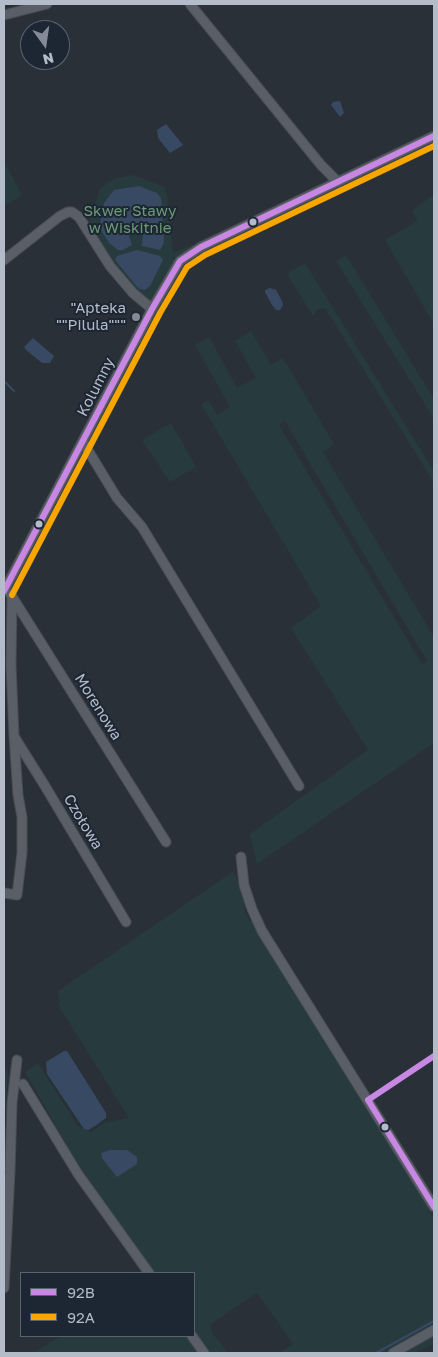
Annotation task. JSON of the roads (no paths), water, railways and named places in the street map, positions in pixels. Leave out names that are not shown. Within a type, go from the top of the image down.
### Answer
[{"type":"street","points":[[4,15],[47,4]]},
{"type":"street","points":[[190,4],[320,165],[338,182]]},
{"type":"street","name":"Kolumny","points":[[7,592],[152,308],[177,265],[190,253],[434,136]]},
{"type":"street","points":[[4,260],[60,216],[72,212],[79,217],[110,266],[133,293],[152,308]]},
{"type":"street","points":[[83,442],[117,498],[142,527],[299,786]]},
{"type":"street","points":[[4,894],[17,895],[22,853],[22,817],[18,795],[14,736],[7,592]]},
{"type":"street","name":"Morenowa","points":[[7,592],[166,842]]},
{"type":"street","name":"Czołowa","points":[[14,736],[126,922]]},
{"type":"street","points":[[242,857],[244,885],[262,931],[434,1207]]},
{"type":"street","points":[[4,1288],[12,1102],[17,1060]]},
{"type":"street","points":[[22,1084],[78,1174],[148,1272]]},
{"type":"street","points":[[393,1353],[434,1330]]},
{"type":"street","points":[[193,1337],[204,1353]]},
{"type":"water","points":[[340,101],[344,113],[340,117],[331,105],[333,102]]},
{"type":"water","points":[[166,124],[183,145],[170,153],[158,138],[157,130]]},
{"type":"water","points":[[139,186],[157,193],[161,198],[163,245],[160,250],[142,246],[143,232],[135,227],[129,229],[128,233],[132,245],[123,250],[118,250],[109,243],[99,227],[104,203],[114,190]]},
{"type":"water","points":[[137,250],[160,256],[163,260],[150,286],[145,290],[137,287],[115,260],[117,256]]},
{"type":"water","points":[[270,288],[276,290],[282,301],[283,305],[280,310],[276,310],[265,292],[265,290]]},
{"type":"water","points":[[33,338],[54,356],[50,363],[42,363],[26,350],[24,347]]},
{"type":"water","points":[[67,1051],[106,1113],[106,1118],[88,1130],[84,1129],[47,1074],[46,1062]]},
{"type":"water","points":[[110,1150],[127,1150],[137,1157],[137,1164],[117,1177],[102,1158],[101,1153]]},
{"type":"waterway","points":[[4,381],[14,391]]},
{"type":"waterway","points":[[376,1353],[434,1321]]},
{"type":"place","name":"\"Apteka \"\"Pilula\"\"\"","points":[[136,317]]},
{"type":"park label","name":"Skwer Stawy w Wiskitnie","points":[[130,220]]}]
